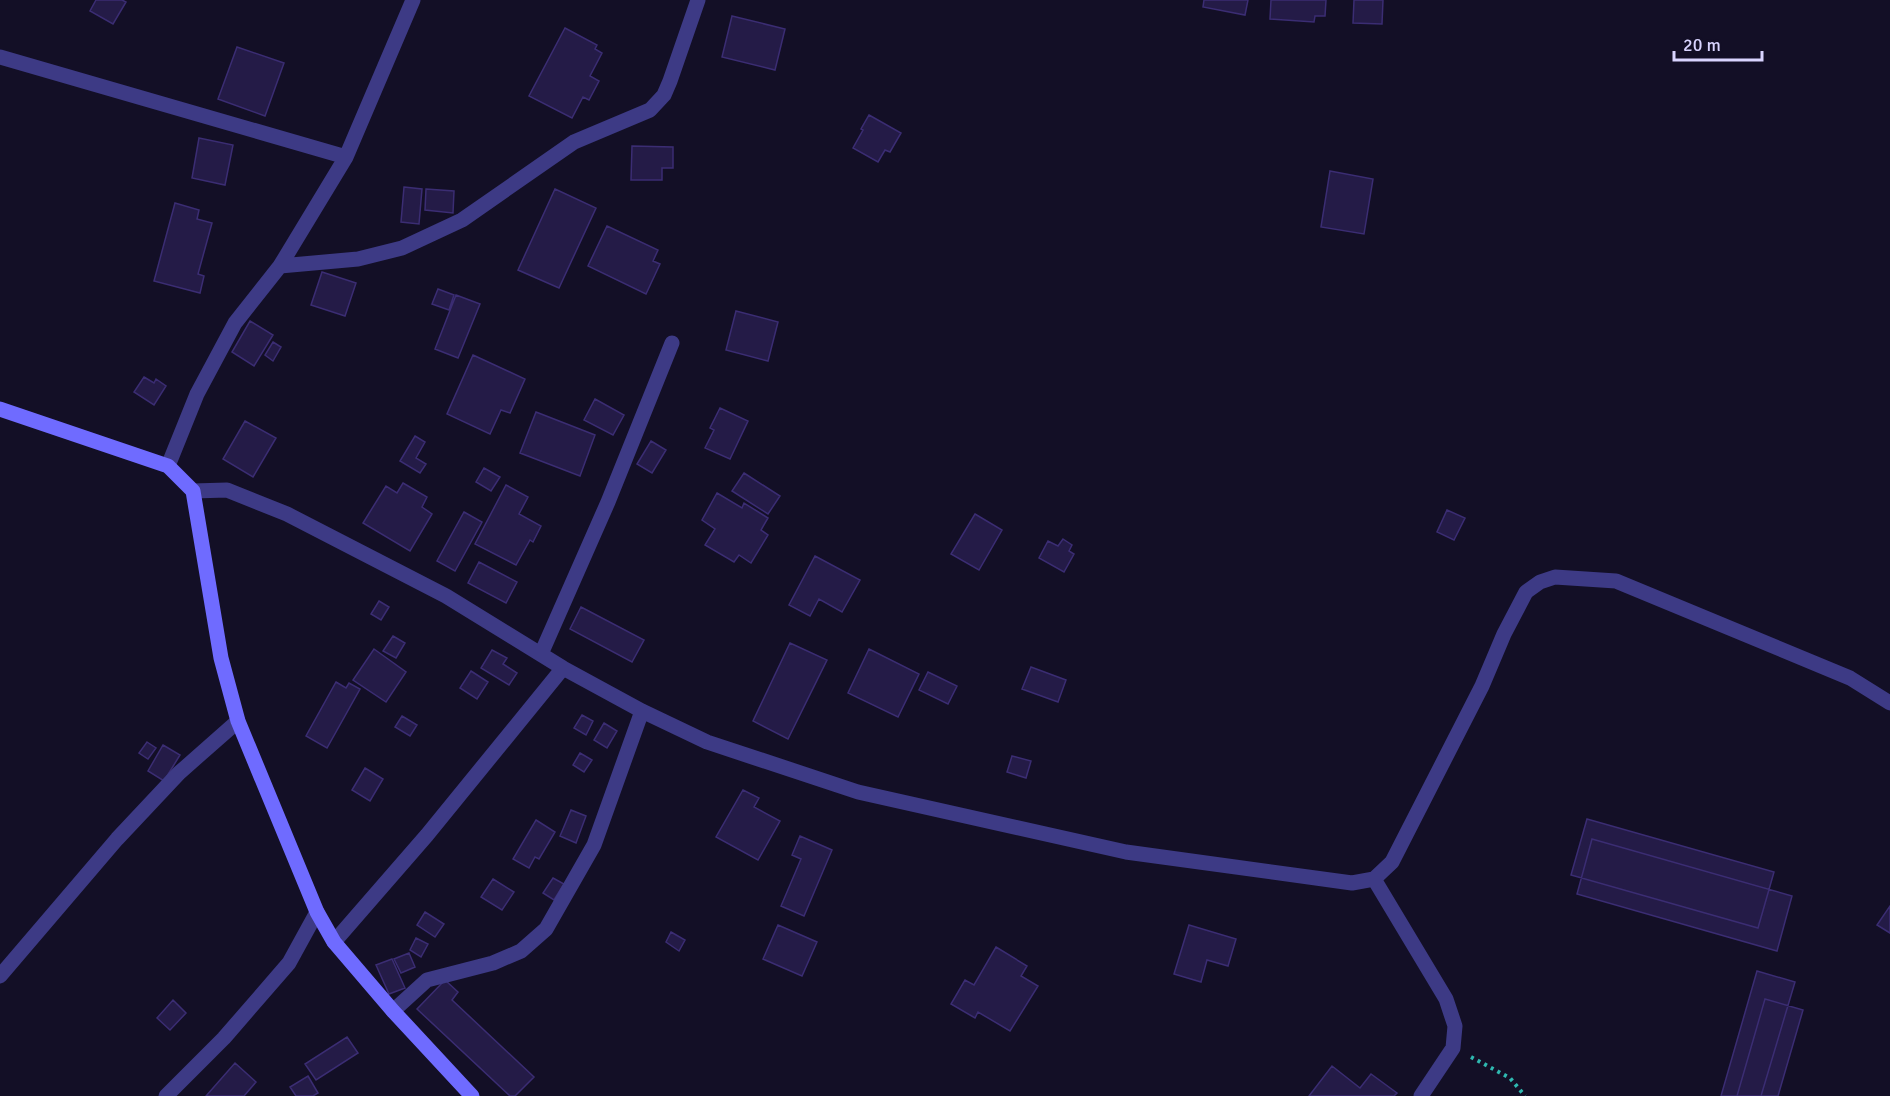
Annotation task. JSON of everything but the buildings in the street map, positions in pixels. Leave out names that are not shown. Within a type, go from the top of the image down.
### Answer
[{"type":"street","points":[[168,466],[197,394],[235,323],[280,266],[346,157],[413,0]]},
{"type":"street","points":[[280,266],[358,259],[402,248],[462,220],[574,142],[650,110],[664,95],[698,0]]},
{"type":"street","points":[[0,57],[346,157]]},
{"type":"street","points":[[541,654],[608,502],[672,343]]},
{"type":"street","points":[[0,409],[168,466],[193,491],[221,658],[238,721],[317,912],[334,942],[393,1011],[472,1096]]},
{"type":"street","points":[[193,491],[226,490],[287,514],[446,596],[563,668],[642,711],[707,742],[870,795],[1126,852],[1352,883],[1374,879],[1392,862],[1482,686],[1504,634],[1526,592],[1540,582],[1555,577],[1616,581],[1850,678],[1890,703]]},
{"type":"street","points":[[334,942],[427,835],[563,668]]},
{"type":"street","points":[[393,1011],[428,981],[493,963],[521,951],[546,929],[594,845],[642,711]]},
{"type":"street","points":[[0,976],[125,831],[180,773],[238,721]]},
{"type":"street","points":[[1374,879],[1446,999],[1455,1026],[1453,1048],[1421,1096]]},
{"type":"street","points":[[166,1096],[224,1038],[289,963],[317,912]]},
{"type":"path","points":[[1453,1048],[1510,1078],[1526,1096]]}]
